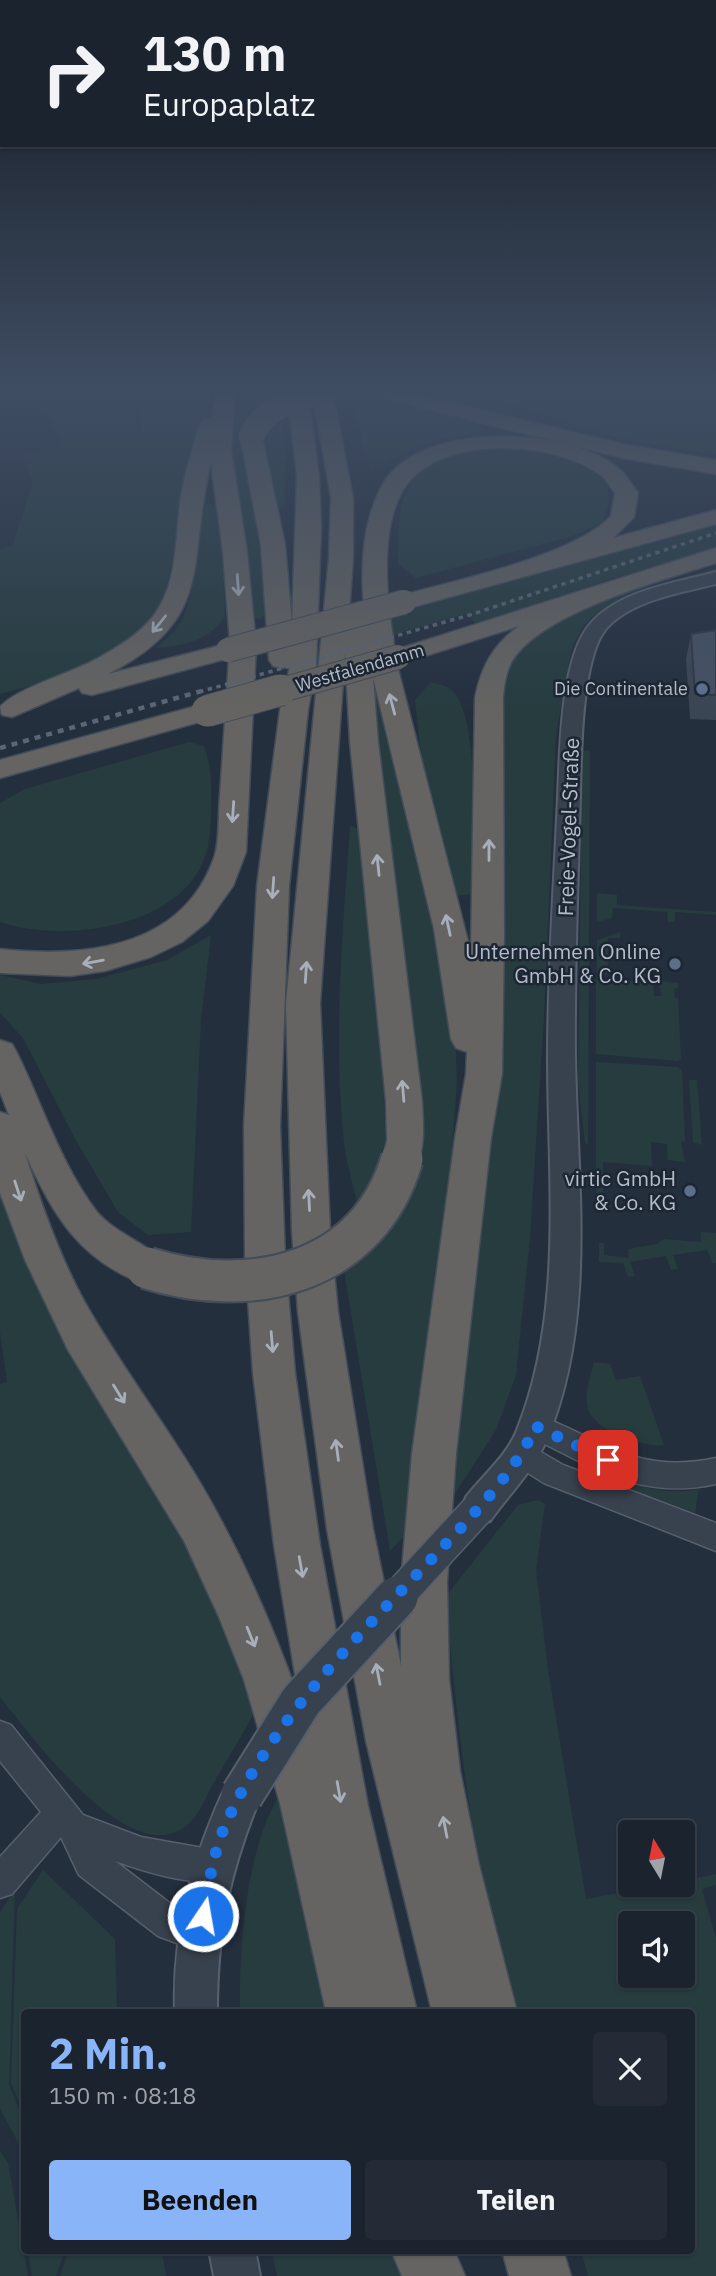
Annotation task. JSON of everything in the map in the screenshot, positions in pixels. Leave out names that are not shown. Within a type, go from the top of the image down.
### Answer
[{"type":"highway","points":[[6,710],[116,660],[151,634],[163,621],[172,607],[178,589],[192,500]]},
{"type":"highway","points":[[0,961],[28,966],[82,964],[150,946],[179,929],[201,910],[226,873],[232,838],[243,646],[228,500]]},
{"type":"highway","points":[[264,500],[273,545],[283,654],[276,737],[287,772]]},
{"type":"highway","points":[[308,500],[303,656],[273,886],[262,1126],[265,1257],[274,1373],[297,1545],[342,1807],[388,2009]]},
{"type":"highway","points":[[342,500],[341,558],[303,1003],[311,1231],[318,1312],[350,1529],[391,1741],[459,2009]]},
{"type":"highway","points":[[388,500],[377,546],[374,584],[386,681],[457,966],[468,1034],[473,1138]]},
{"type":"highway","points":[[541,564],[601,535],[622,517],[626,508],[625,500]]},
{"type":"highway","points":[[6,710],[716,517]]},
{"type":"highway","name":"Westfalendamm","points":[[0,769],[412,653],[716,555]]},
{"type":"highway","points":[[0,1053],[64,1191],[86,1225],[119,1255],[147,1268],[198,1281],[260,1280],[309,1265],[345,1244],[380,1210],[396,1181],[402,1159],[404,1101],[364,742],[351,572],[341,558]]},
{"type":"highway","points":[[488,2009],[443,1819],[425,1679],[424,1581],[431,1481],[473,1138],[484,1074],[489,862],[488,728],[493,675],[500,660],[541,624],[600,591]]},
{"type":"highway","points":[[0,781],[65,751]]},
{"type":"highway","points":[[0,1126],[31,1231],[57,1288],[83,1337],[179,1489],[213,1551],[269,1682],[300,1785],[353,2009]]},
{"type":"highway","points":[[423,2254],[433,2276]]},
{"type":"highway","points":[[446,2254],[451,2276]]},
{"type":"highway","points":[[533,2254],[540,2276]]},
{"type":"street","name":"Freie-Vogel-Straße","points":[[196,2009],[200,1934],[224,1830],[275,1738],[301,1701],[478,1509],[528,1440],[551,1376],[562,1272],[565,1175],[562,1046],[570,741],[585,656],[594,631],[618,610],[716,578]]},
{"type":"street","points":[[528,1440],[608,1460],[646,1473],[675,1477],[716,1471]]},
{"type":"street","points":[[528,1440],[554,1474],[716,1537]]},
{"type":"street","points":[[3,1745],[67,1820],[91,1863],[170,1924],[200,1934]]},
{"type":"street","points":[[67,1820],[115,1847],[161,1861],[214,1866]]},
{"type":"street","points":[[0,1882],[67,1820]]},
{"type":"street","points":[[233,2254],[237,2276]]},
{"type":"green space","points":[[27,500],[183,500],[163,601],[152,620],[134,638],[75,674],[0,694],[0,549],[13,544]]},
{"type":"green space","points":[[239,500],[254,500],[262,546],[269,611],[260,619],[253,618]]},
{"type":"green space","points":[[277,500],[285,500],[285,507],[279,508]]},
{"type":"green space","points":[[404,500],[609,502],[602,523],[573,536],[416,578],[398,564],[400,515]]},
{"type":"green space","points":[[207,503],[218,506],[221,520],[225,617],[204,636],[176,646],[156,648],[177,628],[186,612],[202,517]]},
{"type":"green space","points":[[716,524],[716,548],[604,581],[477,624],[465,614],[389,636],[386,620],[392,613]]},
{"type":"green space","points":[[716,568],[716,571],[625,598],[592,617],[583,626],[572,647],[556,735],[544,1016],[530,1238],[516,1375],[496,1430],[447,1506],[497,1078],[505,935],[501,760],[504,704],[509,674],[516,655],[528,640],[549,626],[607,601]]},
{"type":"green space","points":[[377,680],[438,924],[455,1033],[457,1084],[447,1211],[407,1533],[390,1551],[344,1270],[374,1243],[397,1215],[412,1183],[422,1143],[368,683]]},
{"type":"green space","points":[[431,682],[451,690],[461,704],[467,726],[474,818],[472,894],[455,896],[423,775],[415,700]]},
{"type":"green space","points":[[189,742],[204,746],[210,768],[211,826],[203,862],[188,885],[168,903],[142,916],[114,925],[53,931],[0,922],[0,803],[25,789]]},
{"type":"green space","points":[[590,750],[588,1144],[585,1143],[578,1082],[582,751]]},
{"type":"green space","points":[[350,825],[358,829],[361,846],[382,1050],[385,1129],[385,1156],[358,1207],[345,1150],[339,1069],[340,987]]},
{"type":"green space","points":[[597,893],[617,895],[617,905],[716,912],[716,915],[675,912],[675,922],[668,922],[667,912],[613,908],[612,918],[597,922]]},
{"type":"green space","points":[[620,932],[620,938],[608,938],[608,970],[616,971],[616,975],[597,974],[597,940]]},
{"type":"green space","points":[[211,935],[201,1020],[191,1232],[148,1235],[118,1212],[74,1137],[23,1038],[0,1013],[0,975],[41,984],[96,979],[167,960]]},
{"type":"green space","points":[[639,973],[647,974],[647,981],[653,981],[654,996],[662,996],[658,981],[678,983],[678,988],[674,989],[675,998],[678,998],[681,1059],[678,1061],[596,1054],[596,979],[639,982]]},
{"type":"green space","points":[[596,1062],[678,1067],[682,1070],[685,1141],[681,1142],[685,1162],[668,1160],[667,1144],[651,1142],[652,1166],[603,1162],[603,1199],[597,1198],[596,1187]]},
{"type":"green space","points":[[689,1080],[697,1080],[702,1145],[693,1142]]},
{"type":"green space","points":[[0,1171],[179,1517],[260,1703],[201,1808],[193,1819],[170,1834],[144,1833],[116,1819],[88,1797],[60,1769],[0,1697],[0,1384],[7,1382],[0,1332]]},
{"type":"green space","points":[[701,1232],[716,1233],[716,1263],[713,1264],[707,1250],[673,1255],[678,1269],[671,1270],[666,1256],[630,1262],[635,1276],[628,1277],[623,1263],[599,1262],[599,1243],[604,1243],[604,1255],[629,1258],[628,1249],[657,1244],[664,1239],[701,1242]]},
{"type":"green space","points":[[594,1362],[610,1364],[616,1380],[640,1376],[664,1445],[644,1444],[619,1436],[597,1422],[590,1414],[587,1395]]},
{"type":"green space","points":[[591,1467],[630,1483],[657,1490],[699,1489],[694,1520],[588,1475]]},
{"type":"green space","points":[[538,1500],[545,1504],[536,1570],[548,1669],[586,1899],[618,1893],[618,1897],[695,1897],[695,1878],[716,1874],[716,1885],[702,1889],[716,1938],[716,2276],[588,2276],[582,2254],[695,2254],[695,2009],[512,2009],[478,1858],[456,1701],[446,1596],[518,1505]]},
{"type":"green space","points":[[284,1786],[338,2009],[240,2009],[240,1967],[247,1897],[265,1824]]},
{"type":"green space","points":[[43,1870],[115,1939],[117,2009],[21,2009],[21,2106],[11,2083],[17,1909]]},
{"type":"green space","points":[[15,1890],[9,2085],[21,2114],[21,2148],[0,2108],[0,1912]]},
{"type":"green space","points":[[0,2151],[8,2163],[21,2236],[21,2254],[24,2254],[28,2276],[0,2276]]},
{"type":"green space","points":[[28,2254],[64,2254],[56,2276],[32,2276]]},
{"type":"green space","points":[[68,2254],[162,2254],[166,2276],[60,2276]]},
{"type":"green space","points":[[273,2254],[401,2254],[406,2276],[277,2276]]},
{"type":"building","points":[[716,630],[716,695],[695,694],[691,634]]},
{"type":"railway","points":[[199,692],[473,614],[716,533]]},
{"type":"railway","points":[[0,748],[205,690]]},
{"type":"place","name":"Die Continentale","points":[[702,689]]},
{"type":"place","name":"Unternehmen Online GmbH & Co. KG","points":[[675,964]]},
{"type":"place","name":"virtic GmbH & Co. KG","points":[[690,1191]]},
{"type":"route","points":[[203,1916],[224,1830],[275,1738],[322,1676],[478,1509],[528,1445],[535,1426],[608,1460]]}]
